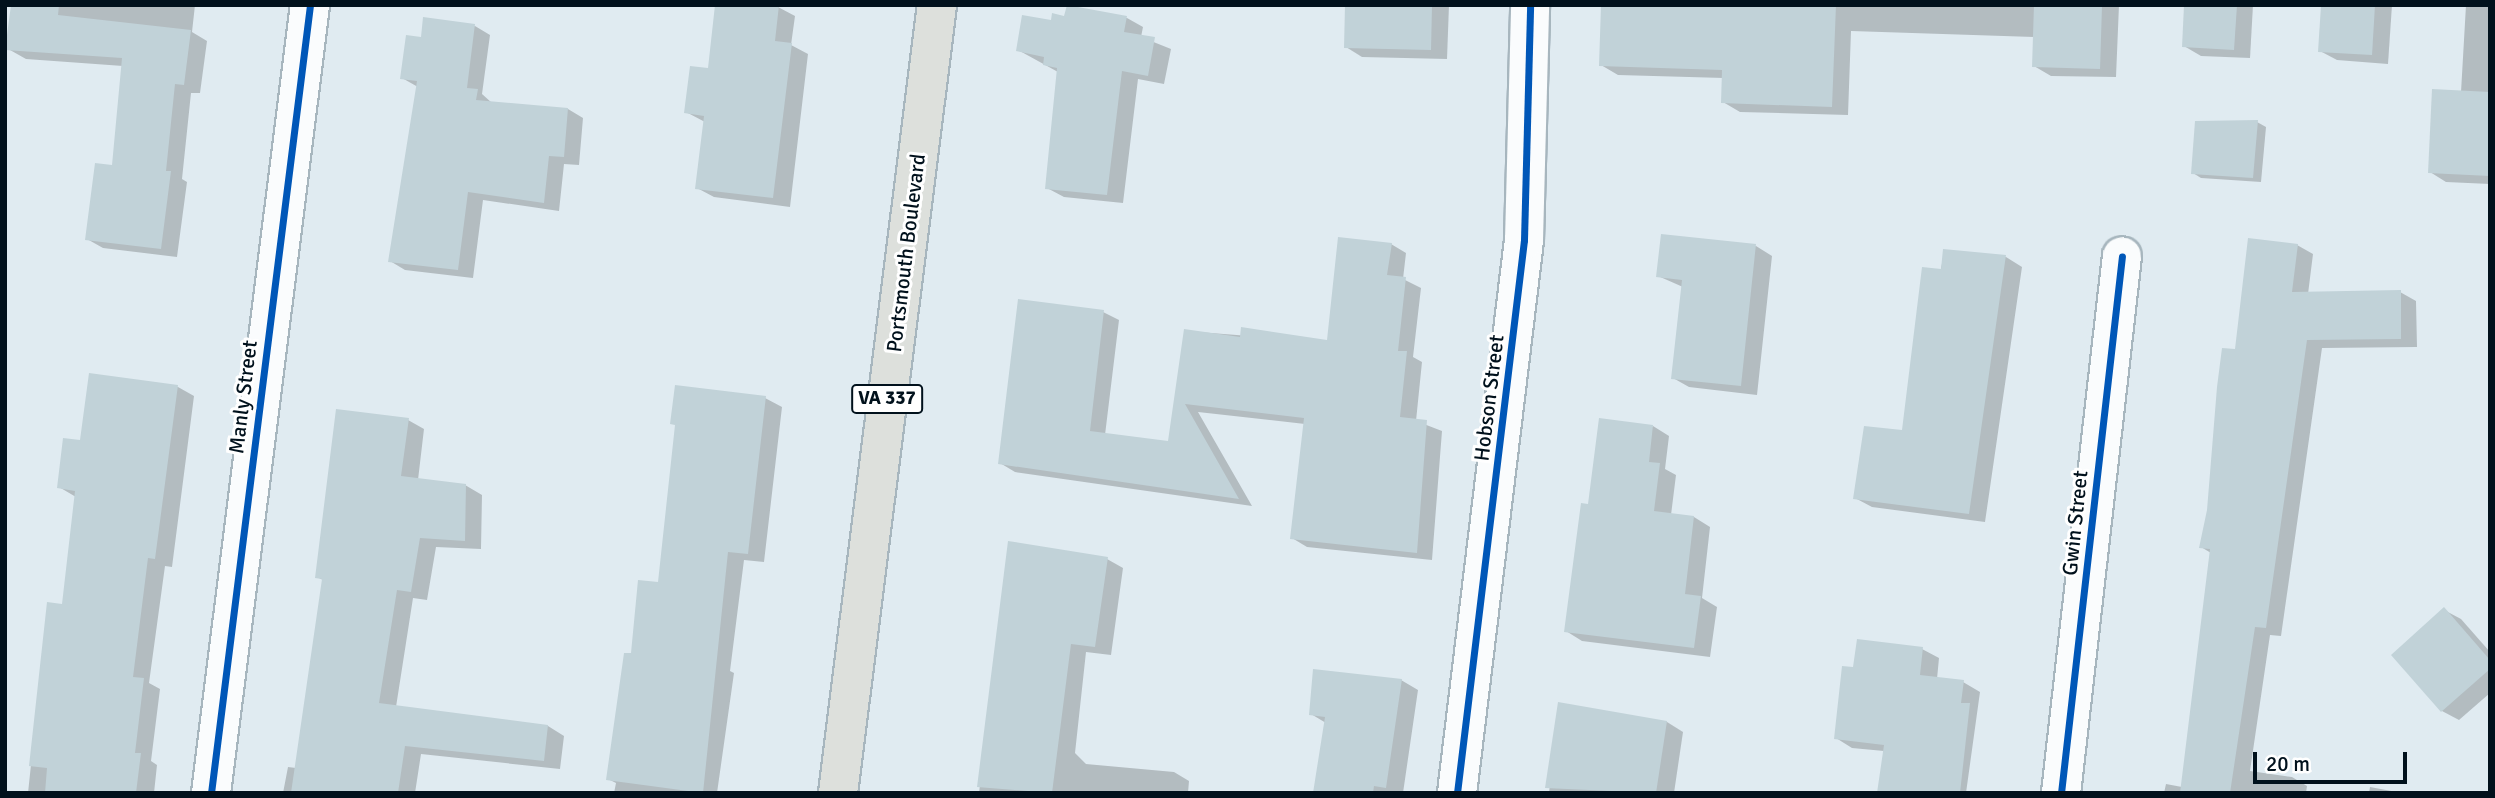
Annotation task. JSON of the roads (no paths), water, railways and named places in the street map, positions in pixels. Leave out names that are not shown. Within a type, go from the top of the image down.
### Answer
[{"type":"main road","name":"Portsmouth Boulevard","points":[[838,793],[937,5]]},
{"type":"street","name":"Manly Street","points":[[211,793],[310,5]]},
{"type":"street","name":"Hobson Street","points":[[1457,793],[1524,240],[1530,5]]},
{"type":"street","name":"Gwin Street","points":[[2061,793],[2122,256]]}]
